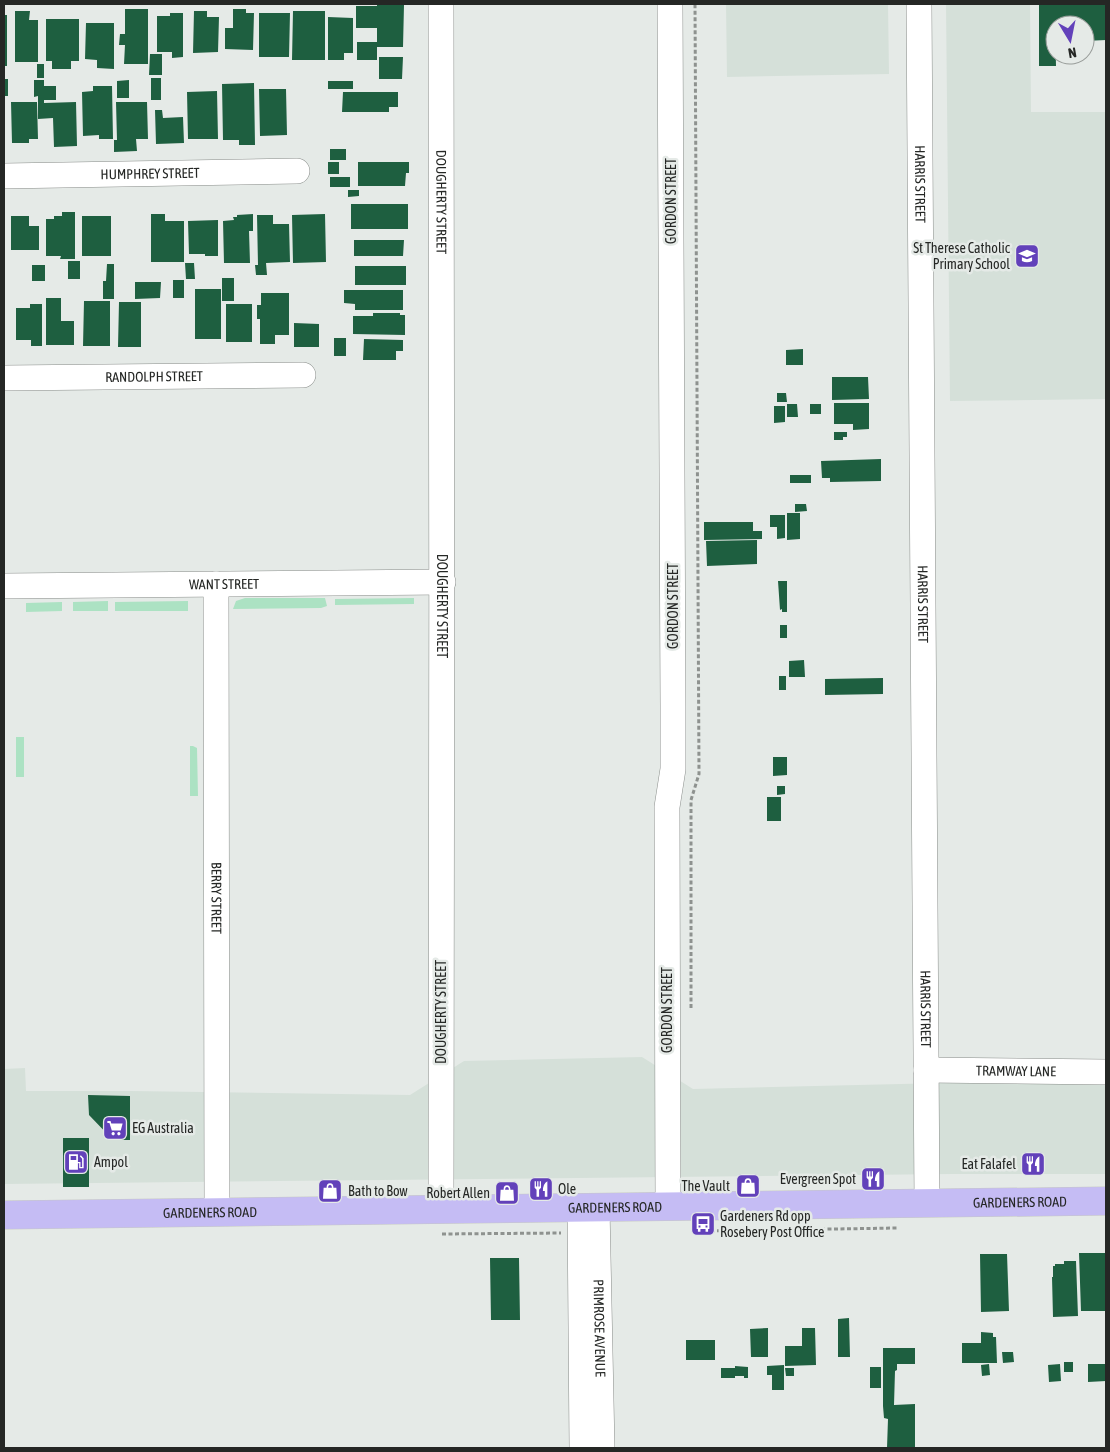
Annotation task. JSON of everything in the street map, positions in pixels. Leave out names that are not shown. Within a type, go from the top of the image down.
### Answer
[{"type":"main road","name":"GARDENERS ROAD","points":[[4,1215],[1106,1201]]},
{"type":"street","name":"DOUGHERTY STREET","points":[[441,4],[443,582],[441,1210]]},
{"type":"street","name":"GORDON STREET","points":[[668,1207],[667,806],[673,769],[670,4]]},
{"type":"street","name":"HARRIS STREET","points":[[919,4],[927,1203]]},
{"type":"street","name":"HUMPHREY STREET","points":[[4,176],[297,171]]},
{"type":"street","name":"RANDOLPH STREET","points":[[4,378],[303,376]]},
{"type":"street","name":"WANT STREET","points":[[4,586],[443,582]]},
{"type":"street","name":"BERRY STREET","points":[[216,584],[217,1212]]},
{"type":"street","name":"TRAMWAY LANE","points":[[926,1070],[1106,1072]]},
{"type":"street","name":"PRIMROSE AVENUE","points":[[588,1208],[592,1394],[602,1448]]},
{"type":"street","name":"PRIMROSE AVENUE","points":[[582,1448],[592,1394]]},
{"type":"shaded area","points":[[726,4],[888,4],[889,74],[727,77]]},
{"type":"shaded area","name":"St Therese Catholic Primary School","points":[[946,4],[1030,4],[1031,112],[1106,112],[1106,399],[950,401]]},
{"type":"shaded area","points":[[642,1057],[693,1089],[1106,1079],[1106,1174],[4,1184],[4,1069],[25,1068],[26,1091],[410,1095],[464,1061]]},
{"type":"green space","points":[[245,598],[325,598],[327,606],[321,608],[233,609],[236,601]]},
{"type":"green space","points":[[414,598],[414,604],[335,605],[335,599]]},
{"type":"green space","points":[[108,601],[108,611],[73,611],[73,602]]},
{"type":"green space","points":[[188,601],[188,611],[115,611],[115,602]]},
{"type":"green space","points":[[62,602],[62,611],[26,612],[26,603]]},
{"type":"green space","points":[[16,737],[24,737],[24,777],[16,777]]},
{"type":"green space","points":[[190,746],[197,748],[198,796],[190,796]]},
{"type":"building","points":[[1106,4],[1106,40],[1095,41],[1095,15],[1045,15],[1045,65],[1056,66],[1039,66],[1039,5]]},
{"type":"building","points":[[404,5],[403,47],[377,47],[377,60],[357,60],[357,42],[377,42],[377,28],[356,28],[356,6]]},
{"type":"building","points":[[125,9],[148,9],[148,64],[124,64],[125,45],[119,45],[120,34],[125,34]]},
{"type":"building","points":[[233,9],[246,9],[246,13],[254,13],[253,50],[225,49],[225,28],[233,28]]},
{"type":"building","points":[[15,11],[30,11],[29,20],[38,20],[38,62],[15,62]]},
{"type":"building","points":[[194,11],[207,11],[207,17],[219,17],[218,52],[193,53]]},
{"type":"building","points":[[293,11],[325,11],[325,60],[292,60]]},
{"type":"building","points":[[170,13],[183,13],[183,57],[172,58],[172,52],[157,52],[157,16],[170,16]]},
{"type":"building","points":[[259,13],[290,13],[289,57],[259,57]]},
{"type":"building","points":[[4,15],[7,15],[7,66],[4,66]]},
{"type":"building","points":[[328,17],[353,18],[353,53],[344,53],[344,60],[328,60]]},
{"type":"building","points":[[46,19],[79,19],[79,61],[71,61],[71,69],[52,69],[52,61],[46,61]]},
{"type":"building","points":[[86,23],[114,23],[114,69],[97,68],[97,60],[85,59]]},
{"type":"building","points":[[150,54],[162,54],[162,75],[149,75]]},
{"type":"building","points":[[379,57],[403,57],[402,79],[379,79]]},
{"type":"building","points":[[37,64],[44,64],[44,78],[37,78]]},
{"type":"building","points":[[151,78],[161,78],[161,100],[151,100]]},
{"type":"building","points":[[4,79],[8,79],[8,96],[4,96]]},
{"type":"building","points":[[34,80],[44,80],[44,86],[56,86],[56,100],[44,100],[44,103],[76,102],[77,146],[54,147],[53,118],[38,119],[38,96],[34,97]]},
{"type":"building","points":[[129,80],[129,98],[117,98],[117,81]]},
{"type":"building","points":[[328,81],[353,81],[353,89],[328,89]]},
{"type":"building","points":[[254,83],[255,145],[239,145],[239,140],[223,140],[222,84]]},
{"type":"building","points":[[93,86],[112,86],[113,139],[99,139],[99,135],[83,136],[82,92],[93,91]]},
{"type":"building","points":[[259,89],[286,89],[287,135],[260,136]]},
{"type":"building","points":[[217,91],[218,139],[188,139],[187,92]]},
{"type":"building","points":[[343,92],[398,92],[398,107],[389,107],[389,112],[342,112]]},
{"type":"building","points":[[11,102],[37,102],[38,139],[29,139],[29,143],[12,143]]},
{"type":"building","points":[[116,102],[147,102],[148,139],[136,139],[137,151],[114,152],[114,140],[117,140]]},
{"type":"building","points":[[155,110],[162,110],[163,118],[183,117],[184,143],[156,144]]},
{"type":"building","points":[[330,149],[346,149],[346,160],[330,160]]},
{"type":"building","points":[[328,162],[339,162],[339,174],[328,174]]},
{"type":"building","points":[[358,162],[409,162],[409,173],[406,173],[405,186],[358,186]]},
{"type":"building","points":[[330,177],[350,177],[350,187],[330,187]]},
{"type":"building","points":[[348,190],[359,190],[359,196],[348,197]]},
{"type":"building","points":[[351,204],[408,204],[408,229],[351,229]]},
{"type":"building","points":[[62,212],[75,212],[75,259],[60,259],[61,256],[46,256],[46,219],[62,216]]},
{"type":"building","points":[[151,214],[165,214],[165,221],[184,221],[184,262],[151,262]]},
{"type":"building","points":[[253,214],[253,231],[249,231],[250,263],[224,263],[223,221],[234,220],[233,217],[237,217],[237,215]]},
{"type":"building","points":[[325,214],[326,262],[293,263],[292,215]]},
{"type":"building","points":[[257,215],[273,215],[273,224],[289,224],[290,262],[266,263],[267,275],[256,275],[255,265],[258,265]]},
{"type":"building","points":[[11,216],[29,216],[29,226],[39,226],[39,250],[11,250]]},
{"type":"building","points":[[82,216],[111,216],[111,256],[82,256]]},
{"type":"building","points":[[218,220],[218,256],[189,254],[188,221]]},
{"type":"building","points":[[354,240],[404,240],[403,256],[354,256]]},
{"type":"building","points":[[68,261],[80,261],[80,279],[68,279]]},
{"type":"building","points":[[185,263],[194,263],[195,279],[186,279]]},
{"type":"building","points":[[107,264],[114,264],[114,299],[103,299],[103,281],[106,281]]},
{"type":"building","points":[[32,265],[45,265],[45,281],[32,281]]},
{"type":"building","points":[[355,266],[406,266],[406,285],[355,285]]},
{"type":"building","points":[[222,278],[234,278],[234,301],[222,301]]},
{"type":"building","points":[[173,280],[184,280],[184,298],[173,298]]},
{"type":"building","points":[[135,282],[161,282],[160,298],[135,299]]},
{"type":"building","points":[[195,289],[221,289],[221,339],[195,339]]},
{"type":"building","points":[[344,290],[403,290],[403,310],[355,310],[355,304],[344,303]]},
{"type":"building","points":[[261,293],[289,293],[289,335],[275,335],[275,344],[260,344],[260,319],[257,319],[257,305],[261,305]]},
{"type":"building","points":[[46,298],[61,298],[61,321],[74,321],[74,345],[46,345]]},
{"type":"building","points":[[84,301],[110,301],[110,346],[83,346]]},
{"type":"building","points":[[119,302],[141,302],[141,347],[118,347]]},
{"type":"building","points":[[30,304],[42,304],[42,346],[31,346],[31,340],[16,340],[16,308],[30,308]]},
{"type":"building","points":[[226,304],[252,304],[252,342],[226,342]]},
{"type":"building","points":[[373,313],[400,313],[400,315],[405,315],[405,335],[353,334],[353,316],[373,316]]},
{"type":"building","points":[[294,323],[319,324],[319,347],[294,347]]},
{"type":"building","points":[[334,338],[346,338],[346,356],[334,356]]},
{"type":"building","points":[[364,339],[403,340],[403,351],[396,351],[396,360],[363,360]]},
{"type":"building","points":[[803,349],[803,365],[786,365],[786,350]]},
{"type":"building","points":[[832,377],[868,377],[869,399],[832,400]]},
{"type":"building","points":[[777,393],[786,393],[787,402],[777,402]]},
{"type":"building","points":[[834,403],[869,403],[869,429],[853,430],[853,424],[834,424]]},
{"type":"building","points":[[787,404],[797,404],[798,417],[787,417]]},
{"type":"building","points":[[810,404],[821,404],[821,414],[810,414]]},
{"type":"building","points":[[774,406],[785,406],[785,422],[774,423]]},
{"type":"building","points":[[834,432],[847,432],[847,437],[843,437],[843,440],[834,440]]},
{"type":"building","points":[[881,459],[881,481],[830,482],[830,478],[822,478],[821,461]]},
{"type":"building","points":[[790,475],[811,475],[811,483],[790,483]]},
{"type":"building","points":[[795,504],[806,504],[807,511],[795,512]]},
{"type":"building","points":[[787,513],[800,513],[800,539],[787,540]]},
{"type":"building","points":[[770,515],[785,515],[785,538],[777,539],[777,527],[770,527]]},
{"type":"building","points":[[704,522],[753,522],[753,531],[762,531],[762,539],[704,540]]},
{"type":"building","points":[[757,540],[757,564],[707,566],[706,541]]},
{"type":"building","points":[[778,581],[787,581],[787,612],[782,612],[782,609],[780,610]]},
{"type":"building","points":[[780,625],[787,625],[787,638],[780,638]]},
{"type":"building","points":[[804,660],[805,677],[789,677],[789,661]]},
{"type":"building","points":[[779,676],[786,676],[786,690],[779,690]]},
{"type":"building","points":[[883,678],[883,694],[825,695],[825,679]]},
{"type":"building","points":[[773,757],[787,757],[787,775],[773,776]]},
{"type":"building","points":[[777,786],[785,786],[785,794],[777,795]]},
{"type":"building","points":[[767,797],[781,797],[781,821],[767,821]]},
{"type":"building","name":"EG Australia","points":[[88,1095],[130,1096],[130,1140],[113,1140],[89,1115]]},
{"type":"building","name":"Ampol","points":[[63,1138],[89,1138],[89,1187],[63,1187]]},
{"type":"building","points":[[1079,1253],[1106,1253],[1106,1311],[1081,1311]]},
{"type":"building","points":[[980,1254],[1007,1254],[1009,1311],[981,1312]]},
{"type":"building","points":[[490,1258],[519,1258],[520,1320],[491,1320]]},
{"type":"building","points":[[1064,1261],[1076,1261],[1078,1316],[1053,1317],[1053,1266],[1055,1264],[1064,1264]]},
{"type":"building","points":[[849,1318],[850,1357],[838,1357],[838,1319]]},
{"type":"building","points":[[768,1328],[768,1357],[751,1357],[750,1329]]},
{"type":"building","points":[[802,1328],[815,1328],[816,1365],[785,1366],[785,1346],[802,1346]]},
{"type":"building","points":[[981,1332],[993,1333],[993,1337],[996,1337],[997,1363],[962,1363],[962,1343],[981,1343]]},
{"type":"building","points":[[686,1340],[715,1340],[715,1360],[686,1360]]},
{"type":"building","points":[[883,1348],[915,1348],[915,1364],[897,1364],[894,1405],[915,1404],[915,1448],[887,1448],[888,1419],[884,1418],[883,1406]]},
{"type":"building","points":[[1002,1352],[1013,1352],[1014,1362],[1003,1363]]},
{"type":"building","points":[[1064,1362],[1073,1362],[1073,1372],[1064,1372]]},
{"type":"building","points":[[989,1364],[990,1375],[982,1376],[981,1365]]},
{"type":"building","points":[[1060,1364],[1061,1381],[1049,1382],[1048,1365]]},
{"type":"building","points":[[1088,1364],[1106,1364],[1106,1381],[1088,1382]]},
{"type":"building","points":[[784,1365],[784,1390],[772,1390],[772,1375],[767,1375],[767,1366]]},
{"type":"building","points":[[735,1366],[748,1367],[748,1378],[735,1376],[735,1378],[721,1378],[721,1368],[735,1368]]},
{"type":"building","points":[[870,1367],[881,1367],[881,1388],[870,1388]]},
{"type":"building","points":[[785,1368],[794,1368],[794,1376],[786,1376]]},
{"type":"place","name":"St Therese Catholic Primary School","points":[[1027,256]]},
{"type":"place","name":"EG Australia","points":[[115,1128]]},
{"type":"place","name":"Ampol","points":[[76,1162]]},
{"type":"place","name":"Eat Falafel","points":[[1033,1164]]},
{"type":"place","name":"Evergreen Spot","points":[[873,1179]]},
{"type":"place","name":"The Vault","points":[[748,1186]]},
{"type":"place","name":"Ole","points":[[541,1189]]},
{"type":"place","name":"Bath to Bow","points":[[330,1191]]},
{"type":"place","name":"Robert Allen","points":[[507,1193]]},
{"type":"place","name":"Gardeners Rd opp Rosebery Post Office","points":[[703,1224]]}]
